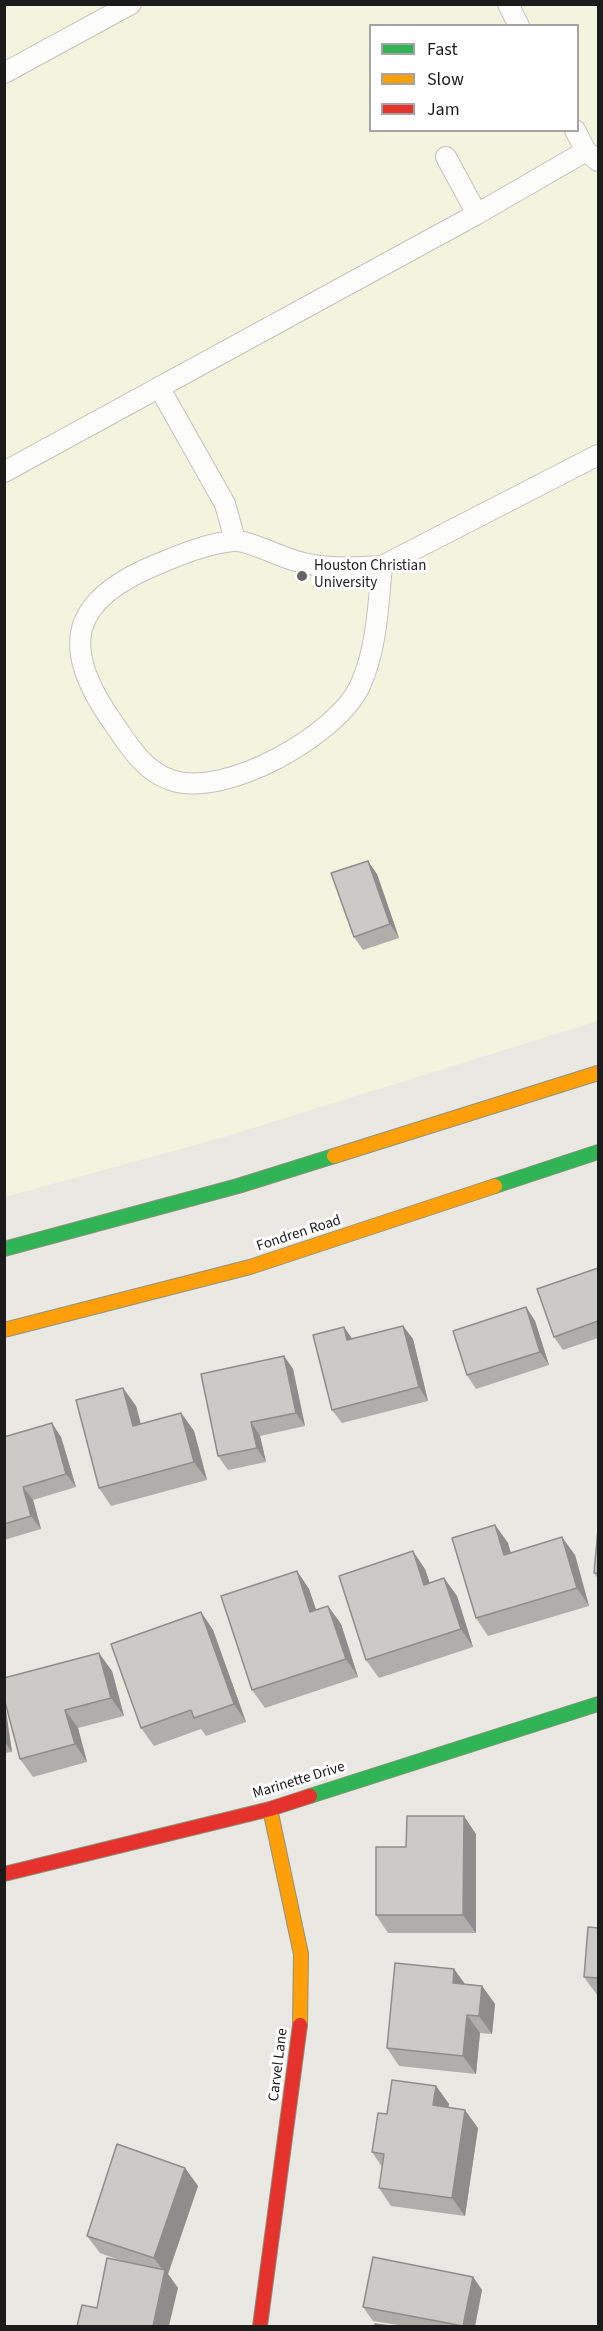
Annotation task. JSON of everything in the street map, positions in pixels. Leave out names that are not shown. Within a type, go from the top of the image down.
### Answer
[{"type":"main road","points":[[4,1249],[238,1186],[598,1073]]},
{"type":"main road","name":"Fondren Road","points":[[4,1330],[250,1267],[598,1152]]},
{"type":"main road","name":"Marinette Drive","points":[[4,1874],[270,1809],[598,1704]]},
{"type":"main road","name":"Carvel Lane","points":[[260,2326],[300,2041],[301,1954],[270,1809]]},
{"type":"lane","points":[[4,73],[131,4]]},
{"type":"lane","points":[[508,4],[518,24]]},
{"type":"lane","points":[[4,471],[477,214],[592,156],[576,132]]},
{"type":"lane","points":[[446,157],[477,214]]},
{"type":"lane","points":[[159,387],[225,504],[235,540]]},
{"type":"lane","points":[[382,566],[375,639],[359,687],[334,721],[270,762],[234,775],[202,783],[171,780],[141,761],[93,696],[81,668],[79,638],[87,615],[105,592],[140,571],[195,549],[235,540],[298,562],[342,569],[382,566],[598,454]]},
{"type":"shaded area","name":"Houston Christian University","points":[[5,5],[598,5],[598,1021],[221,1138],[5,1197]]},
{"type":"building","points":[[368,861],[390,924],[354,937],[331,873]]},
{"type":"building","points":[[598,1268],[598,1321],[554,1337],[537,1289]]},
{"type":"building","points":[[526,1307],[540,1352],[467,1375],[453,1331]]},
{"type":"building","points":[[403,1326],[419,1387],[332,1410],[313,1335],[344,1327],[347,1340]]},
{"type":"building","points":[[284,1356],[296,1413],[251,1422],[257,1448],[218,1456],[201,1374]]},
{"type":"building","points":[[123,1388],[133,1426],[181,1413],[194,1462],[99,1488],[76,1400]]},
{"type":"building","points":[[52,1423],[66,1474],[23,1487],[31,1516],[4,1524],[4,1437]]},
{"type":"building","points":[[495,1525],[504,1555],[562,1537],[577,1588],[476,1618],[452,1538]]},
{"type":"building","points":[[598,1529],[598,1573],[594,1573]]},
{"type":"building","points":[[413,1551],[424,1585],[444,1578],[461,1629],[366,1660],[339,1576]]},
{"type":"building","points":[[297,1571],[310,1612],[328,1606],[346,1659],[252,1690],[221,1596]]},
{"type":"building","points":[[201,1612],[234,1704],[194,1718],[191,1710],[141,1728],[111,1644]]},
{"type":"building","points":[[99,1653],[111,1698],[65,1710],[75,1744],[20,1759],[4,1698],[4,1678]]},
{"type":"building","points":[[407,1816],[464,1816],[463,1915],[376,1915],[376,1847],[406,1847]]},
{"type":"building","points":[[588,1927],[598,1928],[598,1978],[584,1977]]},
{"type":"building","points":[[395,1963],[454,1969],[453,1983],[482,1986],[479,2016],[467,2015],[463,2056],[387,2048]]},
{"type":"building","points":[[392,2080],[436,2086],[433,2105],[465,2110],[452,2198],[379,2188],[384,2154],[372,2152],[378,2113],[387,2114]]},
{"type":"building","points":[[117,2144],[185,2168],[154,2258],[87,2236]]},
{"type":"building","points":[[373,2257],[473,2277],[463,2326],[363,2307]]},
{"type":"building","points":[[107,2258],[165,2270],[153,2326],[77,2326],[82,2305],[97,2308]]},
{"type":"traffic: fast","points":[[495,1186],[598,1152]]},
{"type":"traffic: fast","points":[[4,1249],[238,1186],[334,1156]]},
{"type":"traffic: fast","points":[[310,1796],[598,1704]]},
{"type":"traffic: slow","points":[[334,1156],[598,1073]]},
{"type":"traffic: slow","points":[[4,1330],[250,1267],[495,1186]]},
{"type":"traffic: slow","points":[[270,1809],[301,1954],[300,2025]]},
{"type":"traffic: jam","points":[[4,1874],[270,1809],[310,1796]]},
{"type":"traffic: jam","points":[[260,2326],[300,2025]]},
{"type":"place","name":"Houston Christian University","points":[[302,576]]}]
